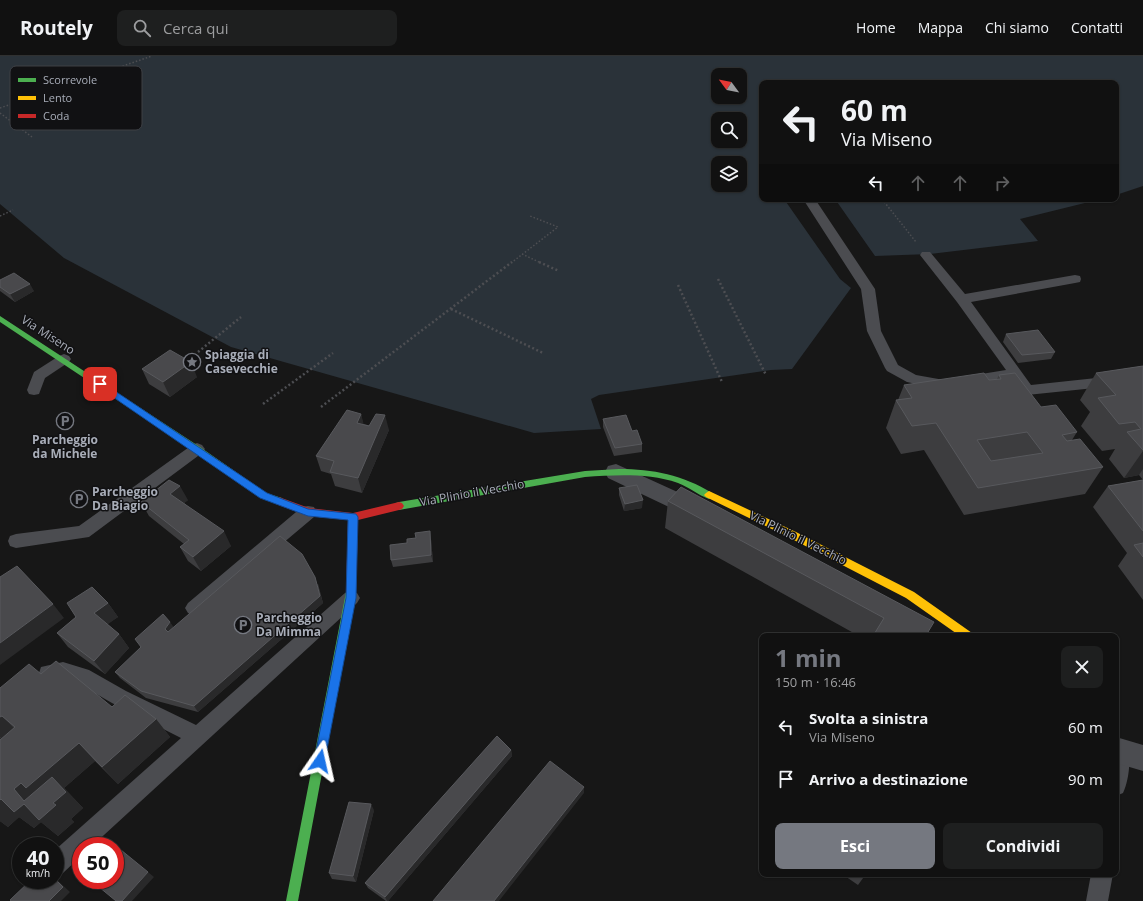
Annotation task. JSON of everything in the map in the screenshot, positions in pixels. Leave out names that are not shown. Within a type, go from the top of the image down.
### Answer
[{"type":"main road","name":"Via Miseno","points":[[0,318],[64,359],[197,449],[263,496],[308,512],[353,517]]},
{"type":"main road","name":"Via Plinio il Vecchio","points":[[353,517],[402,506],[585,474],[646,472],[677,479],[793,535],[910,595],[964,633]]},
{"type":"main road","points":[[292,901],[351,598],[353,517]]},
{"type":"street","name":"Via Plinio il Vecchio","points":[[616,472],[668,495],[760,543]]},
{"type":"lane","points":[[811,202],[868,289],[874,331],[892,368],[912,379],[944,385],[1014,374]]},
{"type":"lane","points":[[926,255],[962,299],[1014,374],[1027,390],[1143,378]]},
{"type":"lane","points":[[962,299],[1075,278]]},
{"type":"lane","points":[[34,390],[39,375],[64,359]]},
{"type":"lane","points":[[16,541],[83,532],[197,449]]},
{"type":"lane","points":[[194,608],[308,512]]},
{"type":"lane","points":[[64,857],[351,598]]},
{"type":"lane","points":[[29,681],[40,674],[63,670],[76,674],[198,736]]},
{"type":"lane","points":[[1119,773],[1124,752]]},
{"type":"lane","points":[[1097,901],[1101,877]]},
{"type":"path","points":[[123,66],[152,56]]},
{"type":"path","points":[[0,108],[10,105]]},
{"type":"path","points":[[0,113],[10,120]]},
{"type":"path","points":[[23,130],[32,137]]},
{"type":"path","points":[[884,202],[926,255]]},
{"type":"path","points":[[0,216],[14,210]]},
{"type":"path","points":[[321,407],[558,228],[530,216]]},
{"type":"path","points":[[522,254],[559,271]]},
{"type":"path","points":[[718,279],[766,375]]},
{"type":"path","points":[[678,285],[722,382]]},
{"type":"path","points":[[451,309],[543,353]]},
{"type":"path","points":[[198,352],[241,317]]},
{"type":"path","points":[[263,404],[333,353]]},
{"type":"shaded area","points":[[0,56],[1143,56],[1143,186],[1119,194],[1119,80],[759,80],[759,202],[786,202],[840,279],[851,288],[792,369],[771,370],[599,395],[591,399],[601,429],[534,433],[231,347],[64,258],[0,204]]},
{"type":"shaded area","points":[[837,202],[1089,202],[1020,219],[1038,241],[930,254],[875,256]]},
{"type":"building","points":[[14,273],[30,284],[10,294],[0,287],[0,280]]},
{"type":"building","points":[[1038,330],[1055,352],[1022,355],[1006,334]]},
{"type":"building","points":[[170,350],[191,362],[163,382],[142,369]]},
{"type":"building","points":[[1143,366],[1143,450],[1127,432],[1141,429],[1135,422],[1119,424],[1098,398],[1116,395],[1096,373]]},
{"type":"building","points":[[984,373],[989,380],[1001,379],[999,375],[1015,373],[1041,407],[1056,405],[1077,432],[1062,435],[1067,441],[1080,439],[1103,467],[978,488],[936,423],[912,426],[896,400],[912,398],[904,385]],"holes":[[[1027,432],[1043,453],[991,461],[977,440]]]},
{"type":"building","points":[[347,410],[361,414],[357,423],[369,426],[376,414],[385,415],[358,478],[330,472],[334,461],[316,456]]},
{"type":"building","points":[[626,415],[632,431],[637,430],[642,444],[615,448],[603,419]]},
{"type":"building","points":[[169,480],[180,486],[170,494],[224,531],[193,557],[180,547],[189,540],[141,502]]},
{"type":"building","points":[[1143,480],[1143,531],[1108,486]]},
{"type":"building","points":[[637,485],[643,500],[625,504],[619,488]]},
{"type":"building","points":[[681,487],[934,622],[928,632],[930,633],[875,633],[884,618],[668,501]]},
{"type":"building","points":[[430,531],[431,555],[391,560],[390,545],[407,543],[407,539],[416,538],[415,533]]},
{"type":"building","name":"Parcheggio Da Mimma","points":[[280,536],[302,554],[315,577],[320,596],[194,706],[141,691],[115,672],[141,647],[135,639],[163,614],[170,622],[165,629],[168,632]]},
{"type":"building","points":[[1143,543],[1143,557],[1134,545]]},
{"type":"building","points":[[17,566],[53,604],[0,643],[0,577]]},
{"type":"building","points":[[92,587],[108,603],[94,613],[119,634],[94,661],[57,633],[76,617],[67,603]]},
{"type":"building","points":[[56,661],[112,707],[125,695],[156,719],[102,767],[79,743],[26,788],[21,783],[14,789],[24,801],[52,777],[66,792],[53,803],[56,805],[39,820],[24,804],[14,812],[1,799],[0,800],[0,740],[15,727],[2,716],[0,717],[0,688],[29,664],[41,674]]},
{"type":"building","points":[[497,736],[511,750],[385,897],[365,883]]},
{"type":"building","points":[[550,761],[584,787],[494,901],[433,901]]},
{"type":"building","points":[[349,802],[371,804],[353,876],[329,873]]},
{"type":"building","points":[[124,852],[148,872],[122,901],[116,901],[101,889],[124,889]]},
{"type":"building","points":[[22,889],[61,889],[49,901],[10,900]]},
{"type":"traffic: fast","points":[[0,318],[197,449],[263,495],[279,501]]},
{"type":"traffic: fast","points":[[399,506],[585,474],[630,472],[653,474],[675,479],[697,488],[709,495]]},
{"type":"traffic: fast","points":[[292,901],[351,592]]},
{"type":"traffic: slow","points":[[709,495],[793,535],[910,595],[964,633]]},
{"type":"traffic: jam","points":[[279,501],[308,512],[353,517],[399,506]]},
{"type":"traffic: jam","points":[[351,592],[353,517]]},
{"type":"place","name":"Spiaggia di Casevecchie","points":[[192,362]]},
{"type":"place","name":"Parcheggio da Michele","points":[[65,421]]},
{"type":"place","name":"Parcheggio Da Biagio","points":[[79,499]]},
{"type":"place","name":"Parcheggio Da Mimma","points":[[243,625]]},
{"type":"route","points":[[100,384],[197,449],[263,496],[308,512],[330,516],[353,517],[351,598],[320,761]]}]
